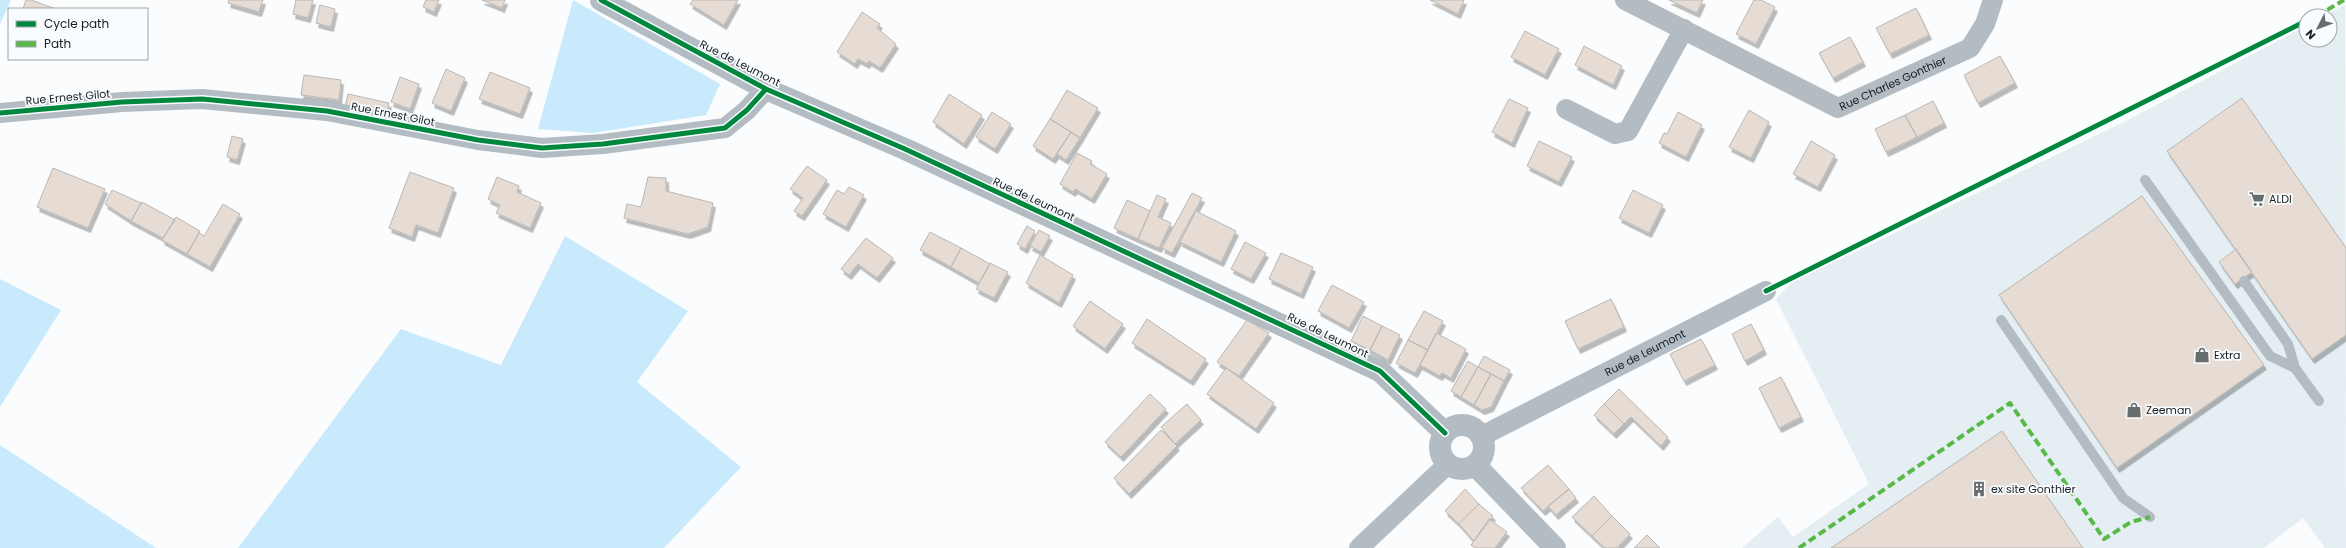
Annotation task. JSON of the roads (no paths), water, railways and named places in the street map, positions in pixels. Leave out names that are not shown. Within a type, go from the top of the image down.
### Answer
[{"type":"street","name":"Rue de Leumont","points":[[602,0],[766,89],[904,149],[1380,371],[1445,433]]},
{"type":"street","name":"Rue Charles Gonthier","points":[[1625,0],[1838,108],[1970,48],[1985,24],[1993,0]]},
{"type":"street","points":[[1566,109],[1615,134],[1628,131],[1684,29]]},
{"type":"street","name":"Rue Ernest Gilot","points":[[0,113],[122,102],[202,99],[327,111],[478,140],[542,148],[603,144],[724,128],[747,110],[766,89]]},
{"type":"street","name":"Rue de Leumont","points":[[1482,436],[1766,291]]},
{"type":"street","points":[[1464,424],[1477,430],[1482,436],[1484,452],[1475,465],[1462,469],[1448,464],[1444,459],[1440,446],[1445,433],[1450,428],[1464,424]]},
{"type":"street","points":[[1360,548],[1448,464]]},
{"type":"street","points":[[1475,465],[1556,548]]},
{"type":"lane","points":[[2145,180],[2270,356],[2295,368]]},
{"type":"lane","points":[[2244,281],[2288,344],[2295,368],[2319,401]]},
{"type":"lane","points":[[2001,320],[2123,498],[2150,517]]},
{"type":"place","name":"ALDI","points":[[2257,199]]},
{"type":"place","name":"Extra","points":[[2202,355]]},
{"type":"place","name":"Zeeman","points":[[2134,410]]},
{"type":"place","name":"ex site Gonthier","points":[[1979,489]]}]
